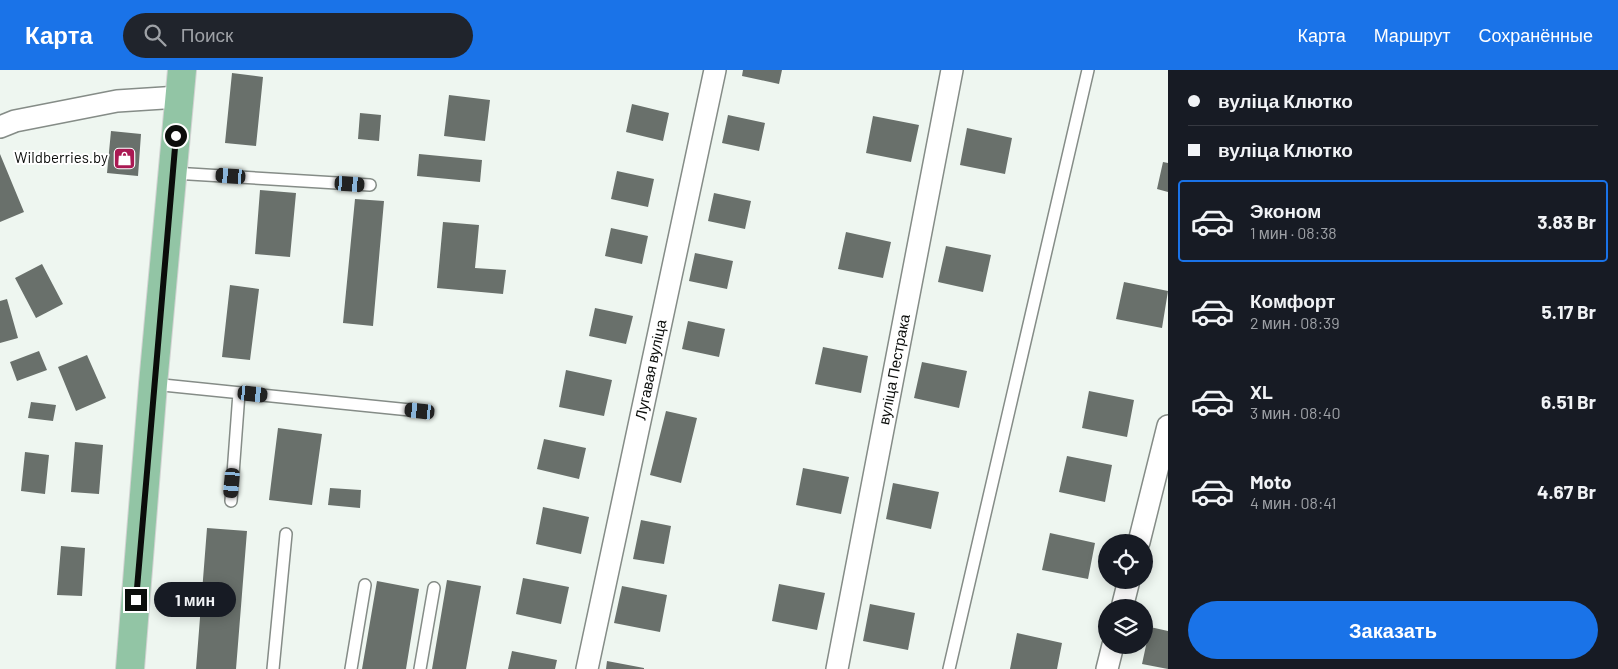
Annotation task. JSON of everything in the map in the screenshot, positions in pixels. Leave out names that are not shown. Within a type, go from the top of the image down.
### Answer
[{"type":"main road","points":[[130,669],[153,384],[182,70]]},
{"type":"street","name":"Лугавая вуліца","points":[[587,669],[715,70]]},
{"type":"street","name":"вуліца Пестрака","points":[[837,669],[952,70]]},
{"type":"street","points":[[0,127],[15,121],[117,101],[179,97]]},
{"type":"street","points":[[1141,534],[1168,426]]},
{"type":"street","points":[[1107,669],[1111,654]]},
{"type":"lane","points":[[949,669],[1088,70]]},
{"type":"lane","points":[[173,173],[370,186]]},
{"type":"lane","points":[[153,384],[420,411]]},
{"type":"lane","points":[[230,501],[239,393]]},
{"type":"lane","points":[[273,669],[286,534]]},
{"type":"lane","points":[[351,669],[365,585]]},
{"type":"lane","points":[[420,669],[434,588]]},
{"type":"building","points":[[743,70],[782,70],[779,84],[742,76]]},
{"type":"building","points":[[232,73],[263,77],[256,146],[225,143]]},
{"type":"building","points":[[449,95],[490,100],[485,141],[444,136]]},
{"type":"building","points":[[632,104],[669,113],[663,141],[626,132]]},
{"type":"building","points":[[360,113],[381,115],[379,141],[358,139]]},
{"type":"building","points":[[728,115],[765,123],[759,151],[722,143]]},
{"type":"building","points":[[873,116],[919,125],[911,162],[866,153]]},
{"type":"building","points":[[967,128],[1012,138],[1005,174],[960,165]]},
{"type":"building","name":"Wildberries.by","points":[[111,131],[141,134],[138,176],[107,173]]},
{"type":"building","points":[[0,154],[24,212],[0,222]]},
{"type":"building","points":[[419,154],[482,160],[480,182],[417,176]]},
{"type":"building","points":[[1163,162],[1168,163],[1168,192],[1157,189]]},
{"type":"building","points":[[617,171],[654,179],[648,207],[611,199]]},
{"type":"building","points":[[260,190],[296,193],[290,257],[255,254]]},
{"type":"building","points":[[714,193],[751,201],[745,229],[708,221]]},
{"type":"building","points":[[355,199],[384,201],[373,326],[343,323]]},
{"type":"building","points":[[443,222],[479,225],[475,268],[506,270],[503,294],[437,288]]},
{"type":"building","points":[[611,228],[648,236],[642,264],[605,256]]},
{"type":"building","points":[[846,232],[891,242],[883,278],[838,269]]},
{"type":"building","points":[[946,246],[991,255],[983,292],[938,282]]},
{"type":"building","points":[[695,253],[733,261],[727,289],[689,281]]},
{"type":"building","points":[[42,264],[63,304],[36,318],[15,278]]},
{"type":"building","points":[[1124,282],[1168,291],[1162,328],[1116,319]]},
{"type":"building","points":[[230,285],[259,289],[250,360],[222,357]]},
{"type":"building","points":[[7,299],[18,338],[0,343],[0,301]]},
{"type":"building","points":[[595,308],[633,316],[626,344],[589,336]]},
{"type":"building","points":[[688,321],[725,329],[719,357],[682,349]]},
{"type":"building","points":[[823,347],[868,356],[861,393],[815,384]]},
{"type":"building","points":[[39,351],[47,370],[17,381],[10,362]]},
{"type":"building","points":[[87,355],[106,398],[76,411],[58,367]]},
{"type":"building","points":[[922,362],[967,371],[959,408],[914,398]]},
{"type":"building","points":[[566,370],[612,380],[604,416],[559,407]]},
{"type":"building","points":[[1089,391],[1134,400],[1127,437],[1082,428]]},
{"type":"building","points":[[31,402],[56,405],[53,421],[28,418]]},
{"type":"building","points":[[666,411],[697,418],[681,483],[650,475]]},
{"type":"building","points":[[278,428],[322,434],[312,505],[269,500]]},
{"type":"building","points":[[544,439],[586,448],[579,479],[537,469]]},
{"type":"building","points":[[75,442],[103,445],[99,494],[71,492]]},
{"type":"building","points":[[25,452],[49,455],[45,494],[21,491]]},
{"type":"building","points":[[1067,456],[1112,465],[1105,502],[1059,492]]},
{"type":"building","points":[[803,468],[849,477],[841,514],[796,505]]},
{"type":"building","points":[[893,483],[939,492],[931,529],[886,519]]},
{"type":"building","points":[[330,488],[361,490],[360,508],[328,505]]},
{"type":"building","points":[[543,507],[589,517],[581,554],[536,544]]},
{"type":"building","points":[[641,520],[671,526],[664,564],[633,559]]},
{"type":"building","points":[[207,528],[247,531],[236,669],[196,669]]},
{"type":"building","points":[[1050,533],[1095,543],[1088,579],[1042,570]]},
{"type":"building","points":[[61,546],[85,548],[82,596],[57,595]]},
{"type":"building","points":[[523,578],[569,587],[561,624],[516,614]]},
{"type":"building","points":[[447,580],[481,586],[466,669],[432,669]]},
{"type":"building","points":[[377,581],[419,589],[406,669],[362,669]]},
{"type":"building","points":[[779,584],[825,593],[817,630],[772,621]]},
{"type":"building","points":[[622,586],[667,595],[660,632],[614,623]]},
{"type":"building","points":[[870,604],[915,613],[908,650],[863,641]]},
{"type":"building","points":[[1153,628],[1168,631],[1168,669],[1142,664],[1144,654],[1153,654]]},
{"type":"building","points":[[1017,633],[1062,643],[1057,669],[1010,669]]},
{"type":"building","points":[[512,651],[557,660],[555,669],[508,669]]},
{"type":"building","points":[[607,661],[644,668],[644,669],[606,669]]},
{"type":"place","name":"Wildberries.by","points":[[124,158]]},
{"type":"route","points":[[136,600],[153,384],[176,136]]}]
